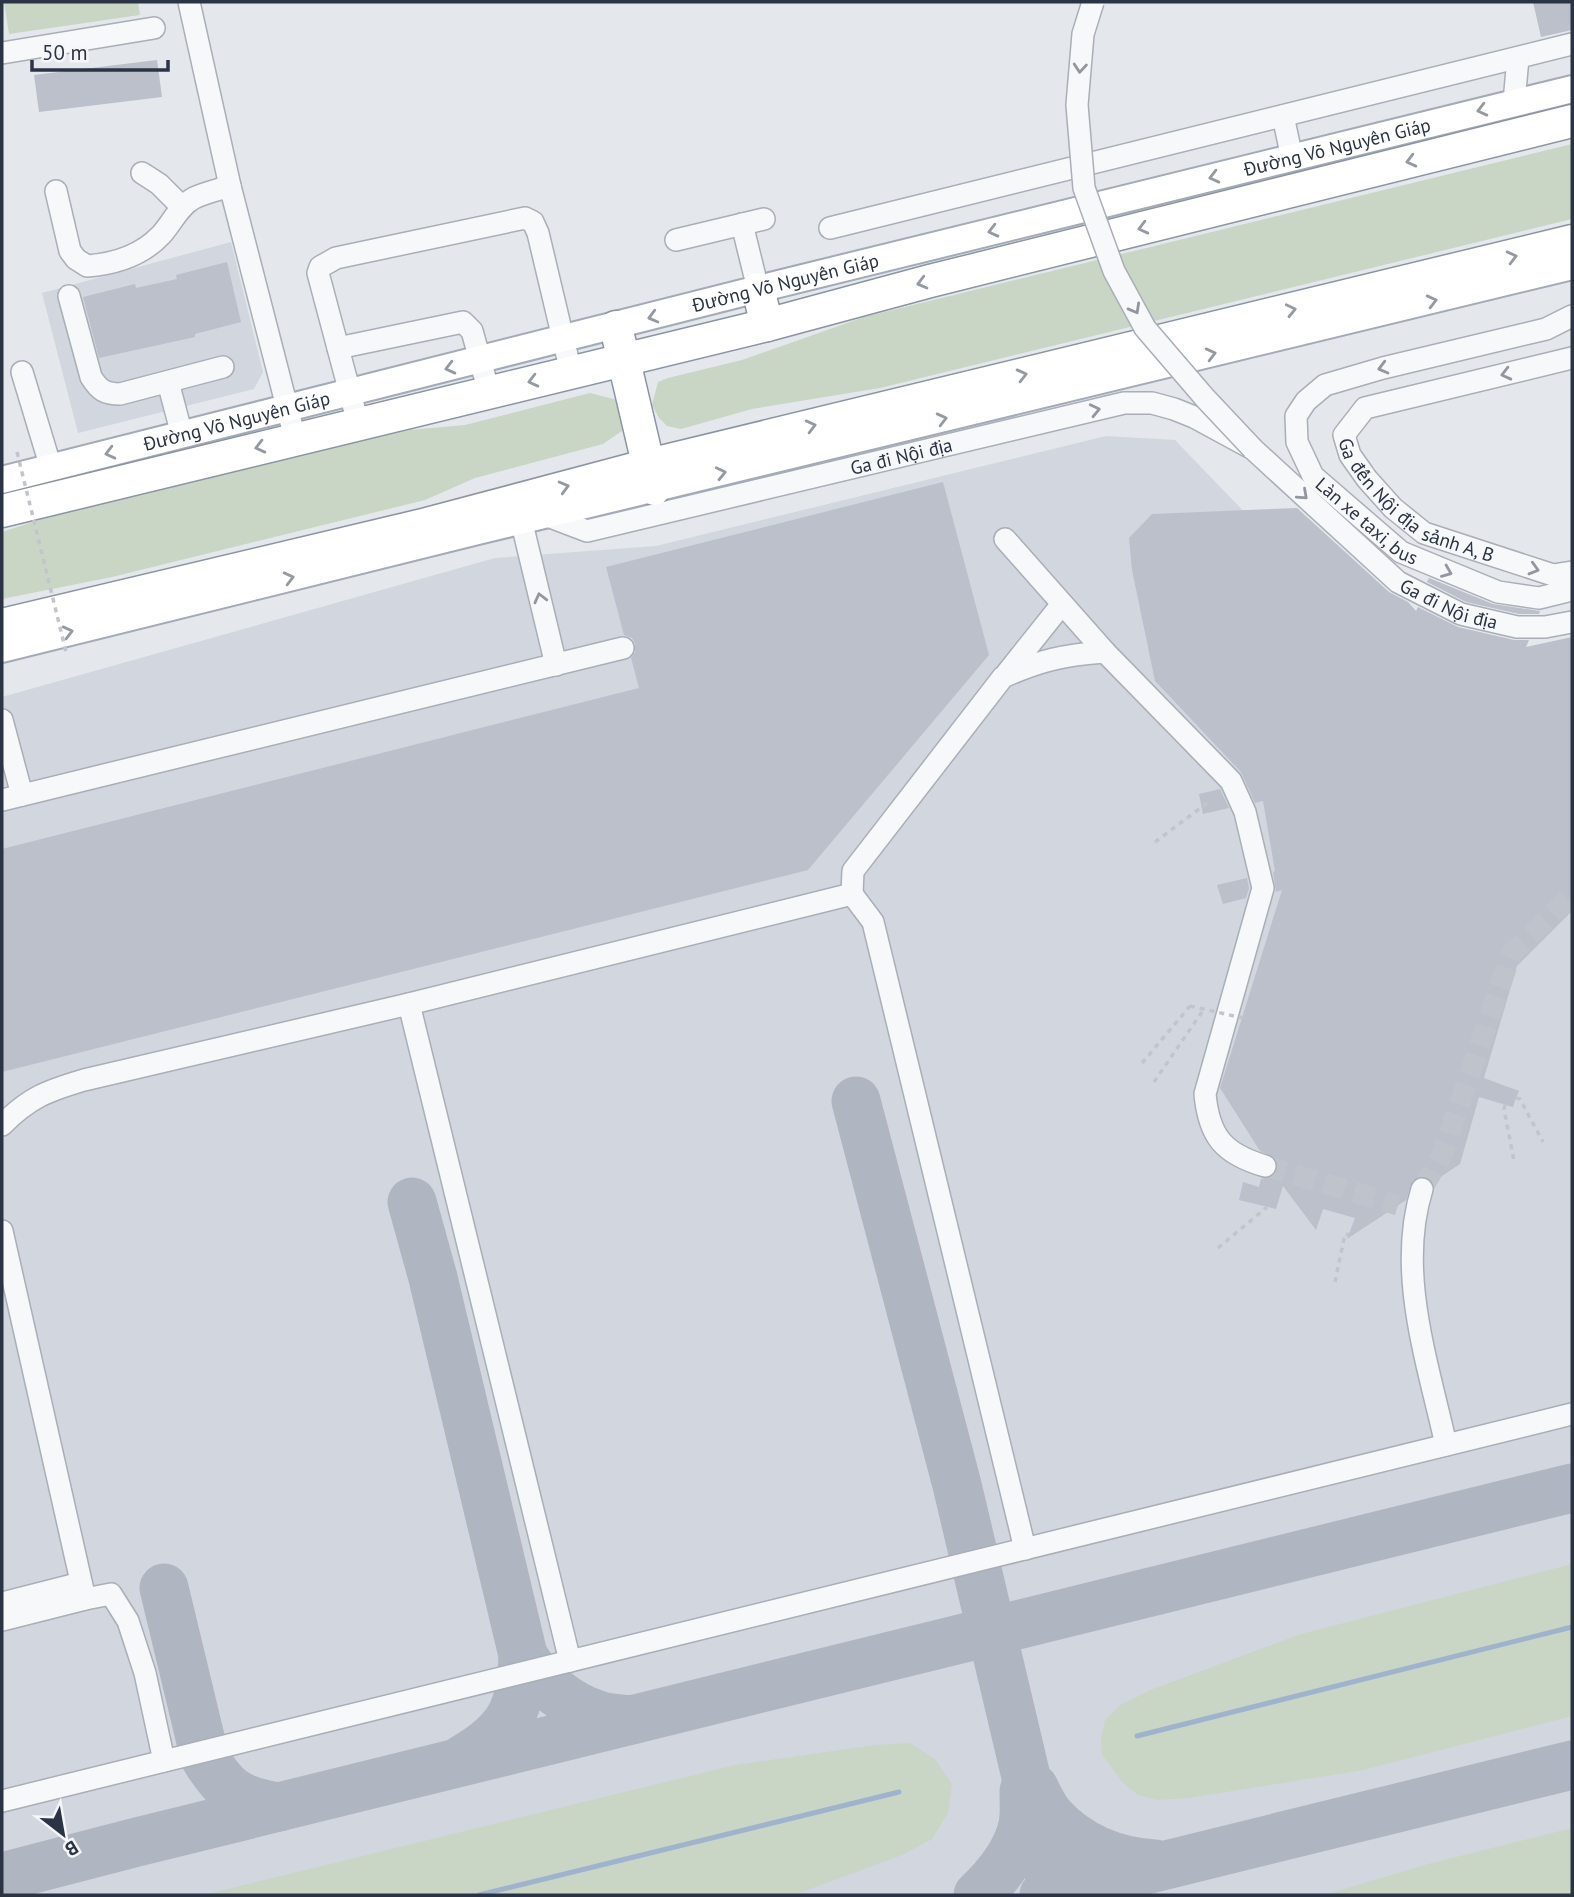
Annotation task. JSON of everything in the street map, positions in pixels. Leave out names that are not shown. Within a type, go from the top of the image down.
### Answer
[{"type":"highway","name":"Đường Võ Nguyên Giáp","points":[[2,511],[291,423],[358,424],[767,325],[930,281],[1572,121]]},
{"type":"highway","points":[[2,625],[427,524],[527,512],[851,416],[1572,242]]},
{"type":"highway","points":[[758,289],[767,325]]},
{"type":"highway","points":[[616,327],[652,477]]},
{"type":"main road","name":"Đường Võ Nguyên Giáp","points":[[2,480],[182,435],[291,423],[349,393],[758,289],[1572,89]]},
{"type":"main road","points":[[652,477],[881,434],[1572,267]]},
{"type":"main road","points":[[851,416],[881,434]]},
{"type":"main road","points":[[2,649],[478,531],[527,512]]},
{"type":"main road","points":[[427,524],[478,531]]},
{"type":"lane","points":[[189,2],[230,186],[291,423]]},
{"type":"lane","name":"Ga đi Nội địa","points":[[1093,2],[1083,34],[1077,105],[1084,188],[1114,271],[1145,328],[1252,449],[1398,582],[1461,614],[1492,622],[1517,627],[1545,627],[1572,622]]},
{"type":"lane","points":[[2,53],[154,28]]},
{"type":"lane","points":[[830,228],[1572,44]]},
{"type":"lane","points":[[1514,102],[1518,58]]},
{"type":"lane","points":[[1283,116],[1292,158]]},
{"type":"lane","points":[[142,173],[159,184],[182,207]]},
{"type":"lane","points":[[56,191],[70,251],[87,266],[127,258],[139,252],[161,235],[182,207],[193,198],[230,186]]},
{"type":"lane","points":[[358,424],[318,273],[320,267],[336,258],[525,218],[533,222],[538,233],[571,372]]},
{"type":"lane","points":[[676,240],[764,219]]},
{"type":"lane","points":[[742,224],[758,289]]},
{"type":"lane","points":[[69,296],[91,377],[97,388],[107,394],[120,394],[223,367]]},
{"type":"lane","name":"Làn xe taxi, bus","points":[[1572,316],[1546,329],[1383,368],[1325,385],[1306,401],[1296,416],[1297,442],[1313,476],[1401,552],[1498,592],[1539,597],[1572,590]]},
{"type":"lane","points":[[338,348],[463,322],[472,331],[489,392]]},
{"type":"lane","name":"Ga đến Nội địa sảnh A, B","points":[[1572,358],[1365,408],[1344,435],[1350,455],[1367,480],[1394,508],[1424,533],[1553,575],[1572,572]]},
{"type":"lane","points":[[22,372],[51,468]]},
{"type":"lane","points":[[168,382],[182,435]]},
{"type":"lane","name":"Ga đi Nội địa","points":[[527,512],[587,531],[1124,403],[1152,403],[1174,409],[1252,449]]},
{"type":"lane","points":[[527,512],[556,665]]},
{"type":"lane","points":[[1005,539],[1105,652],[1231,781],[1245,812],[1262,888],[1205,1094],[1207,1119],[1220,1142],[1244,1160],[1265,1166]]},
{"type":"lane","points":[[1025,1549],[873,922],[852,894],[853,871],[1062,604]]},
{"type":"lane","points":[[2,720],[12,798],[623,648]]},
{"type":"lane","points":[[1003,677],[1036,662],[1068,655],[1105,652]]},
{"type":"lane","points":[[2,1125],[25,1103],[51,1090],[852,894]]},
{"type":"lane","points":[[409,1003],[570,1661]]},
{"type":"lane","points":[[1422,1189],[1407,1208],[1413,1285],[1446,1445]]},
{"type":"lane","points":[[2,1231],[83,1591]]},
{"type":"lane","points":[[2,1801],[1572,1414]]},
{"type":"lane","points":[[2,1602],[83,1591],[111,1594],[128,1620],[145,1673],[164,1761]]},
{"type":"lane","points":[[2,1620],[83,1591]]},
{"type":"path","points":[[17,452],[67,656]]},
{"type":"path","points":[[1155,842],[1207,803]]},
{"type":"path","points":[[1142,1063],[1190,1006],[1243,1018]]},
{"type":"path","points":[[1154,1082],[1204,1009]]},
{"type":"path","points":[[1516,1098],[1520,1099],[1543,1142]]},
{"type":"path","points":[[1505,1105],[1514,1161]]},
{"type":"path","points":[[1218,1248],[1267,1207]]},
{"type":"path","points":[[1335,1282],[1345,1234],[1349,1235]]},
{"type":"shaded area","points":[[231,242],[263,372],[254,389],[78,433],[42,293]]},
{"type":"shaded area","points":[[1106,436],[1175,440],[1459,735],[1572,707],[1572,1895],[2,1895],[2,697],[495,558],[656,546]]},
{"type":"green space","points":[[4,2],[138,2],[140,15],[9,34]]},
{"type":"green space","points":[[1572,144],[1572,219],[880,388],[752,409],[681,429],[667,426],[652,405],[658,382],[742,360],[864,317]]},
{"type":"green space","points":[[590,393],[621,401],[625,416],[622,431],[603,444],[475,478],[425,500],[112,577],[2,599],[2,532],[82,506],[409,430],[465,425]]},
{"type":"green space","points":[[1572,1564],[1572,1716],[1363,1770],[1189,1798],[1157,1800],[1138,1795],[1123,1783],[1102,1755],[1101,1739],[1105,1720],[1120,1705],[1153,1689],[1301,1634]]},
{"type":"green space","points":[[910,1743],[935,1759],[952,1784],[948,1813],[932,1839],[902,1855],[794,1895],[203,1895],[735,1765],[875,1745]]},
{"type":"green space","points":[[1572,1828],[1572,1895],[1324,1895],[1428,1864]]},
{"type":"building","points":[[1533,2],[1572,2],[1572,30],[1541,37]]},
{"type":"building","points":[[157,60],[162,97],[39,112],[34,75]]},
{"type":"building","points":[[227,262],[241,322],[195,334],[195,337],[99,358],[83,297],[135,284],[136,288],[177,279],[176,275]]},
{"type":"building","points":[[943,482],[989,655],[808,870],[2,1072],[2,849],[639,688],[631,658],[635,652],[635,644],[632,638],[624,635],[606,567]]},
{"type":"building","points":[[1297,508],[1389,592],[1408,602],[1416,611],[1418,607],[1458,627],[1514,640],[1529,640],[1526,647],[1572,637],[1572,911],[1517,966],[1484,1078],[1519,1091],[1513,1107],[1479,1097],[1460,1164],[1433,1182],[1424,1176],[1413,1180],[1406,1200],[1347,1239],[1355,1218],[1323,1209],[1316,1230],[1283,1186],[1276,1209],[1239,1200],[1243,1182],[1259,1187],[1261,1179],[1273,1176],[1278,1170],[1275,1158],[1260,1151],[1220,1088],[1282,890],[1276,892],[1263,801],[1255,803],[1241,772],[1155,681],[1132,570],[1129,538],[1152,514]]},
{"type":"building","points":[[1429,578],[1493,604],[1540,611],[1539,614],[1519,614],[1466,602],[1427,582]]},
{"type":"building","points":[[1220,789],[1229,808],[1203,814],[1199,794]]},
{"type":"building","points":[[1247,878],[1249,888],[1246,898],[1223,904],[1217,885]]},
{"type":"waterway","points":[[1137,1736],[1572,1627]]},
{"type":"waterway","points":[[479,1895],[899,1792]]},
{"type":"taxiway","points":[[856,1101],[957,1485],[1054,1895]]},
{"type":"taxiway","points":[[412,1202],[433,1278],[523,1655],[545,1683],[565,1699],[602,1716],[630,1720]]},
{"type":"taxiway","points":[[2,1877],[1572,1488]]},
{"type":"taxiway","points":[[164,1588],[205,1758],[220,1779],[235,1793],[254,1802],[279,1807]]},
{"type":"taxiway","points":[[463,1759],[492,1739],[510,1717],[520,1690],[523,1655]]},
{"type":"taxiway","points":[[1044,1895],[1572,1765]]},
{"type":"taxiway","points":[[1034,1788],[1051,1817],[1085,1845],[1126,1860],[1155,1864]]},
{"type":"taxiway","points":[[978,1895],[993,1880],[1016,1845],[1024,1821],[1024,1791]]},
{"type":"tunnel","points":[[1422,1189],[1442,1155],[1511,954],[1572,895]]},
{"type":"tunnel","points":[[1265,1166],[1398,1205]]}]
